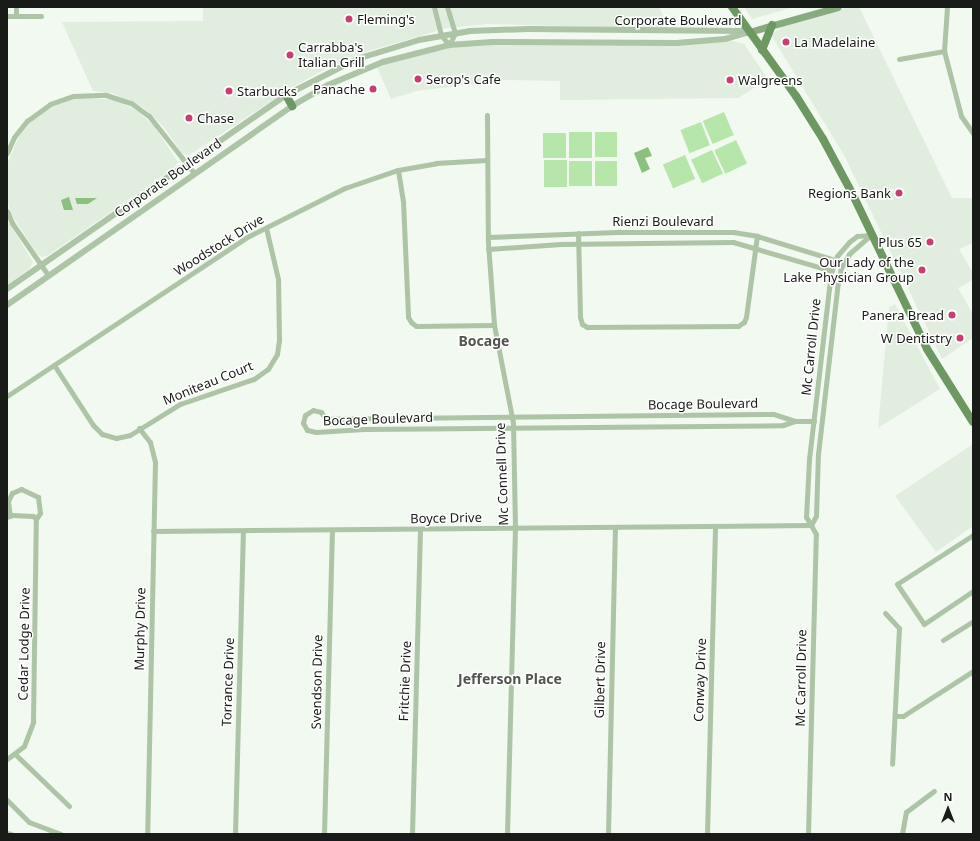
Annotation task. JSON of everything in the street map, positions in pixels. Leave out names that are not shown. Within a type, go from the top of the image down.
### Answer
[{"type":"main road","points":[[732,7],[796,96],[823,139],[933,359],[973,422]]},
{"type":"main road","points":[[749,32],[838,7]]},
{"type":"main road","points":[[762,50],[772,25]]},
{"type":"main road","points":[[286,95],[292,106]]},
{"type":"street","points":[[16,7],[16,16]]},
{"type":"street","points":[[434,7],[441,35],[449,45],[455,33],[447,7]]},
{"type":"street","points":[[947,7],[944,51],[961,116],[973,133]]},
{"type":"street","points":[[7,16],[41,16]]},
{"type":"street","name":"Corporate Boulevard","points":[[7,289],[286,95],[357,59],[441,35],[506,29],[749,32]]},
{"type":"street","name":"Corporate Boulevard","points":[[7,304],[292,106],[359,71],[409,54],[449,45],[492,42],[677,43],[725,39],[749,32]]},
{"type":"street","points":[[899,60],[944,51]]},
{"type":"street","points":[[7,153],[18,131],[38,112],[62,99],[96,94],[125,101],[150,116],[194,173]]},
{"type":"street","name":"Mc Connell Drive","points":[[487,115],[488,249],[494,325],[513,427],[515,528],[507,834]]},
{"type":"street","name":"Woodstock Drive","points":[[7,396],[266,228],[345,188],[398,170],[436,163],[488,160]]},
{"type":"street","points":[[398,170],[403,200],[408,317],[411,322],[416,326],[494,325]]},
{"type":"street","points":[[7,211],[12,223],[48,275]]},
{"type":"street","name":"Moniteau Court","points":[[54,365],[102,434],[116,438],[130,435],[139,428],[180,404],[254,379],[268,368],[277,354],[279,340],[278,279],[266,228]]},
{"type":"street","name":"Rienzi Boulevard","points":[[488,237],[578,233],[718,232],[757,236],[835,260]]},
{"type":"street","points":[[578,233],[580,317],[582,324],[588,327],[730,326],[744,322],[757,236]]},
{"type":"street","name":"Mc Carroll Drive","points":[[808,834],[816,534],[806,517],[809,459],[832,271],[835,260],[853,239],[872,235]]},
{"type":"street","name":"Mc Carroll Drive","points":[[811,524],[816,516],[818,454],[838,282],[841,268],[848,254],[872,235]]},
{"type":"street","name":"Rienzi Boulevard","points":[[488,249],[578,244],[733,242],[755,247],[832,271]]},
{"type":"street","name":"Bocage Boulevard","points":[[795,421],[783,425],[348,429],[316,432],[308,430],[303,423],[305,415],[313,410],[321,412],[325,418],[330,419],[773,414],[795,421],[814,421]]},
{"type":"street","name":"Murphy Drive","points":[[139,428],[150,442],[155,462],[147,834]]},
{"type":"street","name":"Cedar Lodge Drive","points":[[7,759],[24,746],[33,722],[36,519],[40,513],[38,496],[21,489],[12,493],[8,501],[9,516]]},
{"type":"street","points":[[9,516],[33,516],[36,519]]},
{"type":"street","name":"Boyce Drive","points":[[153,531],[811,524]]},
{"type":"street","name":"Conway Drive","points":[[707,834],[715,526]]},
{"type":"street","name":"Gilbert Drive","points":[[608,834],[615,527]]},
{"type":"street","name":"Fritchie Drive","points":[[412,834],[420,529]]},
{"type":"street","name":"Svendson Drive","points":[[324,834],[332,530]]},
{"type":"street","name":"Torrance Drive","points":[[235,834],[243,531]]},
{"type":"street","points":[[973,535],[897,584],[924,624],[973,591]]},
{"type":"street","points":[[885,613],[899,628],[896,716],[892,764]]},
{"type":"street","points":[[943,640],[973,621]]},
{"type":"street","points":[[896,716],[903,716],[973,671]]},
{"type":"street","points":[[15,754],[69,806]]},
{"type":"street","points":[[902,834],[906,812],[934,791]]},
{"type":"street","points":[[7,800],[29,822],[61,834]]},
{"type":"street","points":[[7,833],[11,834]]},
{"type":"shaded area","points":[[203,7],[659,7],[669,29],[488,24],[447,28],[369,51],[327,68],[291,88],[188,156],[182,153],[163,126],[144,108],[112,93],[93,91],[62,22],[203,21]]},
{"type":"shaded area","points":[[744,7],[794,7],[752,19]]},
{"type":"shaded area","points":[[848,7],[859,7],[952,198],[973,198],[973,243],[959,249],[973,273],[973,280],[958,288],[973,314],[973,338],[942,359],[844,155],[771,35],[782,27]]},
{"type":"shaded area","points":[[725,39],[744,44],[768,79],[738,98],[560,100],[560,81],[505,80],[417,91],[391,99],[376,65],[448,48],[492,42],[600,43]]},
{"type":"shaded area","points":[[80,97],[115,100],[136,110],[154,126],[178,162],[173,169],[47,256],[42,257],[37,254],[11,214],[7,199],[7,164],[19,136],[35,117],[59,103]]},
{"type":"shaded area","points":[[724,112],[734,135],[713,144],[703,121]]},
{"type":"shaded area","points":[[701,122],[710,145],[689,153],[680,130]]},
{"type":"shaded area","points":[[569,132],[592,132],[592,158],[569,158]]},
{"type":"shaded area","points":[[595,132],[617,132],[617,157],[595,157]]},
{"type":"shaded area","points":[[543,133],[566,133],[566,158],[543,158]]},
{"type":"shaded area","points":[[736,140],[747,164],[725,174],[714,150]]},
{"type":"shaded area","points":[[648,147],[652,156],[645,158],[650,169],[642,173],[634,153]]},
{"type":"shaded area","points":[[712,150],[723,174],[702,183],[691,160]]},
{"type":"shaded area","points":[[685,155],[695,179],[673,188],[663,164]]},
{"type":"shaded area","points":[[544,160],[567,160],[567,187],[544,187]]},
{"type":"shaded area","points":[[569,161],[592,161],[592,186],[569,186]]},
{"type":"shaded area","points":[[595,161],[617,161],[617,186],[595,186]]},
{"type":"shaded area","points":[[69,197],[73,210],[64,210],[61,200]]},
{"type":"shaded area","points":[[75,198],[97,198],[88,204],[77,204]]},
{"type":"shaded area","points":[[7,219],[33,262],[29,269],[7,285]]},
{"type":"shaded area","points":[[895,304],[940,389],[878,428],[889,307]]},
{"type":"shaded area","points":[[973,444],[973,526],[936,552],[895,496]]},
{"type":"place","name":"Fleming's","points":[[349,19]]},
{"type":"place","name":"La Madelaine","points":[[786,42]]},
{"type":"place","name":"Carrabba's Italian Grill","points":[[290,55]]},
{"type":"place","name":"Serop's Cafe","points":[[418,79]]},
{"type":"place","name":"Walgreens","points":[[730,80]]},
{"type":"place","name":"Panache","points":[[373,89]]},
{"type":"place","name":"Starbucks","points":[[229,91]]},
{"type":"place","name":"Chase","points":[[189,118]]},
{"type":"place","name":"Regions Bank","points":[[899,193]]},
{"type":"place","name":"Plus 65","points":[[930,242]]},
{"type":"place","name":"Our Lady of the Lake Physician Group","points":[[922,270]]},
{"type":"place","name":"Panera Bread","points":[[952,315]]},
{"type":"place","name":"W Dentistry","points":[[960,338]]},
{"type":"district","name":"Bocage","points":[[484,341]]},
{"type":"district","name":"Jefferson Place","points":[[510,679]]}]
